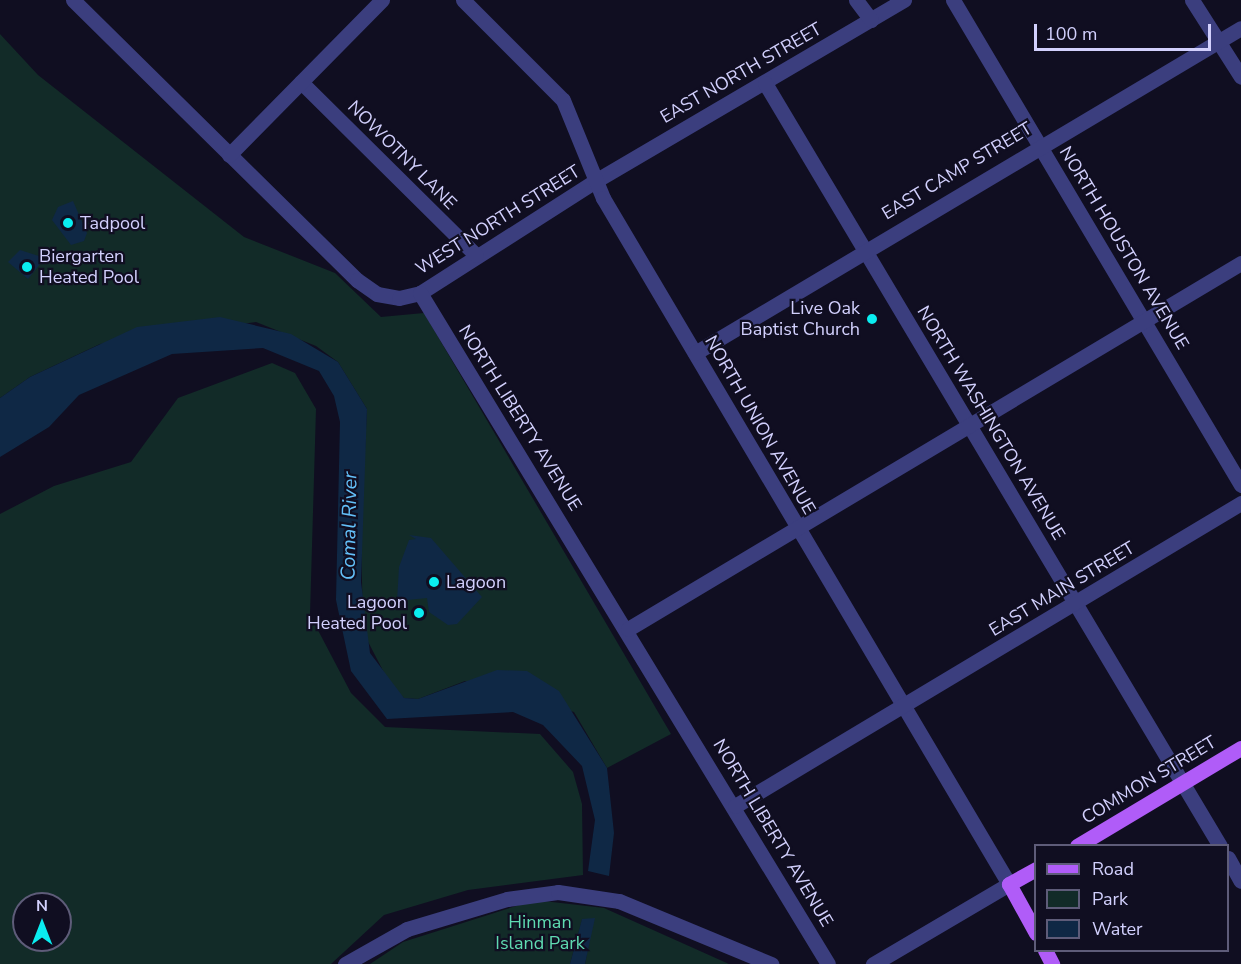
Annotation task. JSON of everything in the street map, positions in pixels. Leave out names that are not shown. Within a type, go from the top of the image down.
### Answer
[{"type":"main road","name":"COMMON STREET","points":[[1080,844],[1241,748]]},
{"type":"main road","points":[[1034,870],[1009,884],[1034,931]]},
{"type":"street","points":[[73,0],[368,289],[393,298],[420,293]]},
{"type":"street","points":[[229,155],[382,0]]},
{"type":"street","name":"NORTH UNION AVENUE","points":[[463,0],[563,100],[603,198],[1009,884]]},
{"type":"street","points":[[856,0],[871,20]]},
{"type":"street","name":"EAST NORTH STREET","points":[[597,180],[904,0]]},
{"type":"street","name":"NORTH HOUSTON AVENUE","points":[[953,0],[1146,319],[1241,485]]},
{"type":"street","points":[[1192,0],[1241,77]]},
{"type":"street","name":"EAST CAMP STREET","points":[[695,353],[864,248],[1241,28]]},
{"type":"street","name":"NOWOTNY LANE","points":[[301,82],[476,255]]},
{"type":"street","name":"NORTH WASHINGTON AVENUE","points":[[765,83],[1075,604],[1184,782],[1219,844]]},
{"type":"street","name":"WEST NORTH STREET","points":[[420,293],[476,255],[597,180]]},
{"type":"street","points":[[628,629],[799,529],[969,424],[1241,263]]},
{"type":"street","name":"NORTH LIBERTY AVENUE","points":[[420,293],[628,629],[828,964]]},
{"type":"street","name":"EAST MAIN STREET","points":[[735,806],[903,708],[1241,504]]},
{"type":"street","points":[[1229,861],[1241,881]]},
{"type":"street","points":[[873,964],[1009,884]]},
{"type":"street","points":[[345,964],[406,929],[507,899],[558,892],[619,901],[771,964]]},
{"type":"green space","points":[[0,34],[38,75],[244,237],[335,273],[381,317],[424,313],[671,734],[607,768],[574,712],[465,681],[418,699],[404,698],[391,686],[363,632],[361,530],[367,409],[338,362],[316,346],[256,322],[100,344],[30,377],[0,398]]},
{"type":"green space","points":[[272,363],[295,373],[316,409],[310,615],[351,693],[385,727],[540,734],[573,772],[582,804],[583,875],[468,890],[384,915],[331,964],[0,964],[0,514],[54,486],[131,462],[178,398]]},
{"type":"green space","name":"Hinman Island Park","points":[[535,900],[604,908],[729,964],[585,964],[589,943],[582,920],[570,964],[370,964],[403,942]]},
{"type":"water","name":"Tadpool","points":[[73,201],[87,233],[84,241],[71,245],[52,220],[58,207]]},
{"type":"water","name":"Biergarten Heated Pool","points":[[20,250],[45,258],[28,279],[8,262]]},
{"type":"water","name":"Comal River","points":[[220,317],[291,334],[338,362],[367,409],[361,582],[370,653],[404,698],[418,699],[497,670],[527,671],[559,691],[607,768],[614,833],[609,876],[588,871],[595,820],[582,766],[543,725],[513,712],[387,719],[351,671],[336,600],[340,422],[334,396],[319,371],[263,348],[172,354],[79,395],[49,427],[0,457],[0,398],[30,377],[137,327]]},
{"type":"water","name":"Lagoon","points":[[409,535],[431,538],[482,597],[457,624],[448,625],[429,612],[427,598],[397,601],[399,567],[409,540],[416,539]]},
{"type":"water","points":[[595,918],[585,964],[570,964],[582,919]]},
{"type":"place","name":"Tadpool","points":[[68,223]]},
{"type":"place","name":"Biergarten Heated Pool","points":[[27,267]]},
{"type":"place","name":"Live Oak Baptist Church","points":[[872,319]]},
{"type":"place","name":"Lagoon","points":[[434,582]]},
{"type":"place","name":"Lagoon Heated Pool","points":[[419,613]]}]
